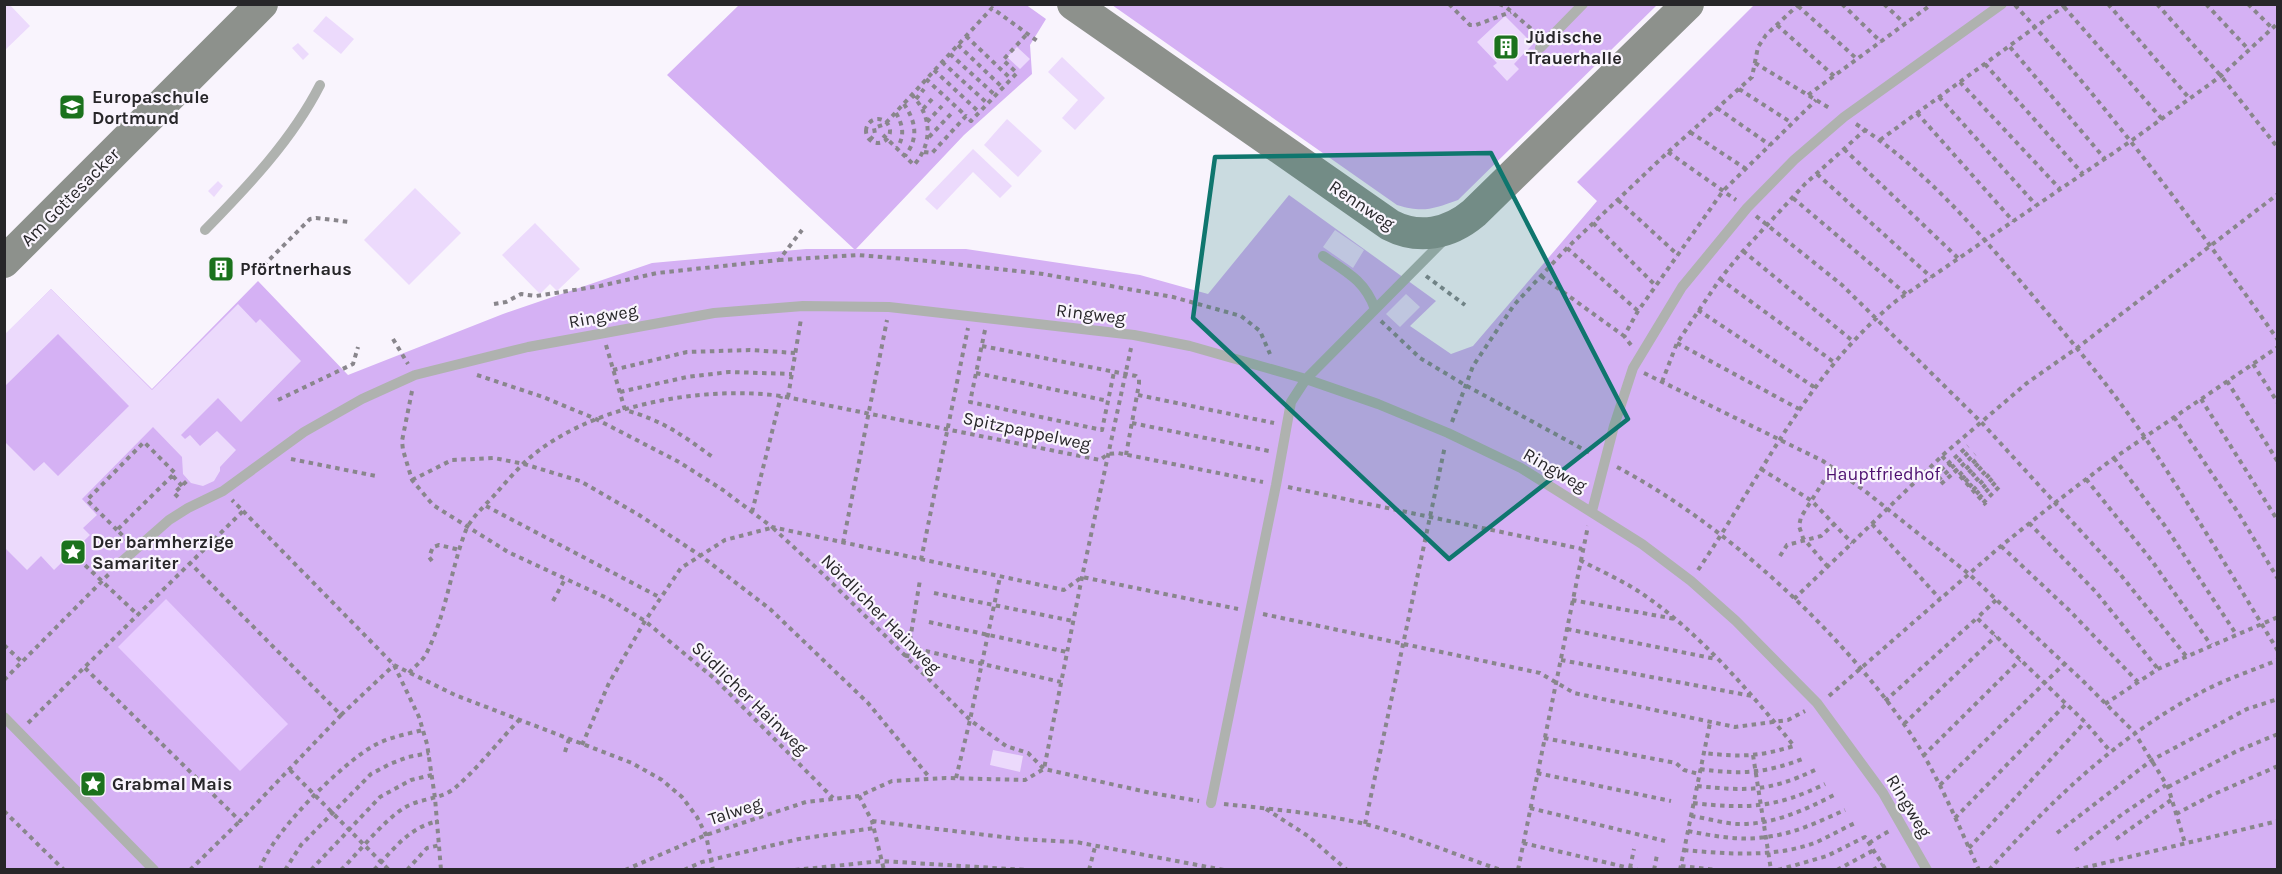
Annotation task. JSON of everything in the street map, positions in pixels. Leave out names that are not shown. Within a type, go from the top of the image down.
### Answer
[{"type":"street","name":"Am Gottesacker","points":[[4,262],[262,4]]},
{"type":"street","name":"Rennweg","points":[[1073,4],[1390,225],[1402,231],[1430,234],[1446,231],[1463,222],[1688,4]]},
{"type":"lane","points":[[1543,45],[1583,4]]},
{"type":"lane","points":[[1592,511],[1633,368],[1682,287],[1747,208],[1794,160],[1844,117],[2002,4]]},
{"type":"lane","points":[[205,230],[245,190],[287,137],[321,86]]},
{"type":"lane","points":[[1211,803],[1291,402],[1306,379],[1463,222]]},
{"type":"lane","points":[[1323,256],[1359,281],[1369,293],[1373,311]]},
{"type":"lane","name":"Ringweg","points":[[119,564],[169,520],[223,491],[304,432],[362,399],[415,375],[528,347],[714,313],[803,306],[889,307],[1134,335],[1190,346],[1306,379],[1378,404],[1448,433],[1521,468],[1642,544],[1691,581],[1736,621],[1817,703],[1883,793],[1927,870]]},
{"type":"lane","points":[[4,717],[154,870]]},
{"type":"path","points":[[1449,4],[1470,25],[1476,25],[1511,12]]},
{"type":"path","points":[[1498,4],[1511,12],[1543,45]]},
{"type":"path","points":[[1842,4],[1881,42]]},
{"type":"path","points":[[1884,4],[1905,24]]},
{"type":"path","points":[[2014,4],[2131,141],[2211,246],[2277,340]]},
{"type":"path","points":[[2108,4],[2190,99]]},
{"type":"path","points":[[2157,4],[2221,76],[2277,148]]},
{"type":"path","points":[[2206,4],[2249,50]]},
{"type":"path","points":[[2248,4],[2272,28]]},
{"type":"path","points":[[1365,824],[1448,433],[1473,366],[1514,305],[1541,276],[1668,152],[1752,76],[1758,47],[1766,35],[1798,5],[1857,59]]},
{"type":"path","points":[[1808,95],[1930,5]]},
{"type":"path","points":[[1881,140],[2066,6],[2162,119]]},
{"type":"path","points":[[914,97],[926,79],[992,8],[1040,43]]},
{"type":"path","points":[[1691,581],[1722,535],[1778,439],[1814,387],[1876,317],[2190,99],[2221,76],[2277,23]]},
{"type":"path","points":[[1777,25],[1834,76]]},
{"type":"path","points":[[926,79],[971,121],[1017,73],[1003,60],[1028,34]]},
{"type":"path","points":[[966,36],[1011,79]]},
{"type":"path","points":[[958,45],[1002,87]]},
{"type":"path","points":[[2010,47],[2105,159]]},
{"type":"path","points":[[950,54],[995,95]]},
{"type":"path","points":[[942,62],[987,103]]},
{"type":"path","points":[[1755,63],[1881,140],[1941,193],[1985,240],[2077,348],[2145,438],[2277,651]]},
{"type":"path","points":[[1985,64],[2083,174]]},
{"type":"path","points":[[934,70],[979,112]]},
{"type":"path","points":[[1960,82],[2060,189]]},
{"type":"path","points":[[882,127],[904,104],[924,89]]},
{"type":"path","points":[[1739,89],[1792,123]]},
{"type":"path","points":[[875,134],[883,135],[914,165],[924,152],[927,122],[914,97]]},
{"type":"path","points":[[1940,97],[2036,205]]},
{"type":"path","points":[[922,109],[933,98]]},
{"type":"path","points":[[1624,336],[1638,311],[1723,191],[1816,100]]},
{"type":"path","points":[[904,104],[915,123],[913,143],[905,156]]},
{"type":"path","points":[[927,122],[942,106]]},
{"type":"path","points":[[1718,108],[1770,145]]},
{"type":"path","points":[[896,113],[901,121],[902,136],[897,148]]},
{"type":"path","points":[[1917,113],[2013,221]]},
{"type":"path","points":[[927,139],[951,114]]},
{"type":"path","points":[[924,152],[932,153],[966,116]]},
{"type":"path","points":[[877,119],[887,122],[890,129],[888,139],[880,144],[870,140],[866,129],[869,123],[877,119]]},
{"type":"path","points":[[869,123],[874,128],[875,134],[870,140]]},
{"type":"path","points":[[874,128],[879,125],[882,127]]},
{"type":"path","points":[[882,127],[883,135]]},
{"type":"path","points":[[1662,382],[1677,343],[1720,279],[1793,198],[1865,130]]},
{"type":"path","points":[[1690,132],[1746,169]]},
{"type":"path","points":[[1844,149],[1958,258]]},
{"type":"path","points":[[1668,152],[1747,208],[1842,285],[1876,317],[1982,423],[2056,502],[2120,574],[2186,656]]},
{"type":"path","points":[[1817,174],[1931,277]]},
{"type":"path","points":[[1794,599],[1942,456],[2027,383],[2077,348],[2277,194]]},
{"type":"path","points":[[1793,198],[1906,294]]},
{"type":"path","points":[[1618,200],[1678,255]]},
{"type":"path","points":[[257,272],[310,219],[350,222]]},
{"type":"path","points":[[1593,224],[1656,286]]},
{"type":"path","points":[[779,260],[802,230]]},
{"type":"path","points":[[1567,249],[1638,311]]},
{"type":"path","points":[[1743,251],[1854,342]]},
{"type":"path","points":[[494,304],[506,302],[521,294],[536,296],[600,286],[657,273],[779,260],[858,255],[1043,274],[1173,297],[1241,316],[1253,324],[1260,331],[1277,371]]},
{"type":"path","points":[[1416,268],[1465,305]]},
{"type":"path","points":[[1541,276],[1624,336],[1640,356]]},
{"type":"path","points":[[1720,279],[1834,363]]},
{"type":"path","points":[[788,397],[803,306]]},
{"type":"path","points":[[843,543],[889,307]]},
{"type":"path","points":[[1698,310],[1814,387]]},
{"type":"path","points":[[1373,311],[1420,358],[1465,385],[1654,487],[1722,535],[1794,599],[1861,670],[1904,724],[1940,785],[1979,870]]},
{"type":"path","points":[[921,560],[971,316]]},
{"type":"path","points":[[987,318],[970,402],[1102,430],[1114,372]]},
{"type":"path","points":[[602,333],[625,410],[652,418],[676,430],[714,458]]},
{"type":"path","points":[[1044,769],[1134,335]]},
{"type":"path","points":[[393,339],[415,375],[402,441],[405,462],[412,480],[453,460],[494,458],[524,464],[580,481],[639,515],[701,556],[770,609],[868,703],[931,779]]},
{"type":"path","points":[[1677,343],[1799,409]]},
{"type":"path","points":[[982,346],[1136,376],[1139,380],[1125,455]]},
{"type":"path","points":[[278,400],[353,364],[358,347]]},
{"type":"path","points":[[582,745],[609,683],[645,621],[681,568],[725,540],[772,528],[1064,590],[1082,577],[1250,611],[1540,673],[1574,693],[1710,723],[1735,727],[1775,722],[1794,717],[1832,694],[2001,546],[2056,502],[2114,458],[2277,347]]},
{"type":"path","points":[[613,370],[687,352],[750,350],[795,353]]},
{"type":"path","points":[[2253,364],[2277,403]]},
{"type":"path","name":"Nördlicher Hainweg","points":[[454,365],[596,419],[679,462],[772,528],[824,575],[970,720],[1006,746],[1028,753],[1044,769]]},
{"type":"path","points":[[1633,368],[1832,468],[1888,509],[1969,574],[2134,732],[2167,786],[2185,843]]},
{"type":"path","points":[[620,392],[687,377],[729,372],[792,374]]},
{"type":"path","points":[[976,373],[1108,401]]},
{"type":"path","points":[[2227,381],[2277,462]]},
{"type":"path","name":"Spitzpappelweg","points":[[467,527],[524,464],[543,449],[596,419],[663,400],[718,392],[754,392],[788,397],[1100,460],[1108,454]]},
{"type":"path","points":[[1137,394],[1287,426]]},
{"type":"path","points":[[752,512],[781,396]]},
{"type":"path","points":[[2201,399],[2277,521]]},
{"type":"path","points":[[2174,417],[2239,514],[2277,579]]},
{"type":"path","points":[[1132,423],[1282,454]]},
{"type":"path","points":[[117,530],[175,473],[144,442],[87,500],[117,530],[136,549]]},
{"type":"path","points":[[1108,454],[1118,453],[1582,549]]},
{"type":"path","points":[[1942,456],[1984,504],[1985,465]]},
{"type":"path","points":[[282,458],[376,476]]},
{"type":"path","points":[[2114,458],[2165,526],[2236,634]]},
{"type":"path","points":[[1957,473],[1985,465]]},
{"type":"path","points":[[1985,465],[1957,473],[1938,480],[1957,473],[1985,465]]},
{"type":"path","points":[[1974,492],[1985,465]]},
{"type":"path","points":[[1974,492],[1985,465]]},
{"type":"path","points":[[1828,567],[1805,541],[1799,526],[1800,520],[1832,468]]},
{"type":"path","points":[[1761,469],[1812,501],[1852,543]]},
{"type":"path","points":[[173,476],[182,486]]},
{"type":"path","points":[[2086,479],[2152,561],[2211,645]]},
{"type":"path","name":"Südlicher Hainweg","points":[[412,480],[434,505],[508,552],[609,599],[645,621],[715,679],[833,798]]},
{"type":"path","points":[[235,504],[394,665],[419,717],[429,753],[438,821],[440,869]]},
{"type":"path","points":[[486,506],[661,598]]},
{"type":"path","points":[[19,732],[243,511]]},
{"type":"path","points":[[1518,870],[1582,549],[1592,511]]},
{"type":"path","points":[[1780,556],[1787,544],[1821,536],[1834,524]]},
{"type":"path","points":[[1872,524],[1940,599]]},
{"type":"path","points":[[2029,524],[2096,592],[2158,669]]},
{"type":"path","points":[[410,673],[424,657],[431,640],[467,527]]},
{"type":"path","points":[[432,561],[429,557],[433,547],[439,545],[460,550]]},
{"type":"path","points":[[2001,546],[2071,612],[2138,682]]},
{"type":"path","points":[[72,553],[138,615]]},
{"type":"path","points":[[1580,560],[1640,592],[1676,620],[1752,696],[1794,746],[1766,754],[1742,757],[1704,753]]},
{"type":"path","points":[[189,562],[341,715]]},
{"type":"path","points":[[956,778],[1000,576]]},
{"type":"path","points":[[553,601],[565,579]]},
{"type":"path","points":[[906,658],[920,580]]},
{"type":"path","points":[[4,680],[102,582]]},
{"type":"path","points":[[934,593],[1073,621]]},
{"type":"path","points":[[1572,600],[1676,620]]},
{"type":"path","points":[[1886,701],[1996,600]]},
{"type":"path","points":[[2105,704],[2158,669],[2277,617]]},
{"type":"path","points":[[1977,618],[2085,722],[2111,752]]},
{"type":"path","points":[[929,622],[1067,652]]},
{"type":"path","points":[[1567,629],[1716,659]]},
{"type":"path","points":[[1904,724],[1996,636]]},
{"type":"path","points":[[4,645],[22,662]]},
{"type":"path","points":[[908,647],[1061,682]]},
{"type":"path","points":[[1561,660],[1752,696]]},
{"type":"path","points":[[1923,756],[2020,660]]},
{"type":"path","points":[[1989,870],[2043,810],[2134,732],[2199,693],[2277,660]]},
{"type":"path","points":[[1940,785],[2064,664]]},
{"type":"path","points":[[394,665],[455,695],[632,763],[662,780],[682,797],[697,816],[706,834],[712,870]]},
{"type":"path","points":[[190,870],[290,770],[341,715],[394,665]]},
{"type":"path","points":[[85,668],[240,821]]},
{"type":"path","points":[[2057,833],[2152,760],[2247,709],[2277,699]]},
{"type":"path","points":[[1955,818],[2066,704]]},
{"type":"path","points":[[341,870],[394,815],[405,807],[440,797],[456,787],[519,720]]},
{"type":"path","points":[[1969,848],[2085,722]]},
{"type":"path","points":[[1710,723],[1681,868],[1718,870]]},
{"type":"path","points":[[260,870],[273,843],[355,757],[399,735],[423,730]]},
{"type":"path","points":[[2075,850],[2124,813],[2167,786],[2277,734]]},
{"type":"path","points":[[1544,738],[1676,764],[1684,770],[1756,772],[1780,768],[1805,758]]},
{"type":"path","points":[[565,752],[569,739]]},
{"type":"path","points":[[285,870],[301,845],[371,774],[408,757],[429,753]]},
{"type":"path","points":[[1753,755],[1771,870]]},
{"type":"path","points":[[2176,814],[2277,766]]},
{"type":"path","points":[[884,870],[872,821],[859,796],[892,781],[956,778],[1025,780],[1044,769],[1151,793],[1211,803],[1323,816],[1365,824],[1415,839],[1501,870]]},
{"type":"path","points":[[290,770],[388,870]]},
{"type":"path","points":[[1697,786],[1738,790],[1759,789],[1793,780],[1815,770]]},
{"type":"path","points":[[1537,773],[1671,801]]},
{"type":"path","points":[[311,870],[380,797],[411,780],[432,775]]},
{"type":"path","points":[[1694,802],[1732,807],[1761,806],[1799,796],[1825,784]]},
{"type":"path","points":[[1691,816],[1736,824],[1764,822],[1804,811],[1834,795]]},
{"type":"path","name":"Talweg","points":[[625,870],[706,834],[806,802],[859,796]]},
{"type":"path","points":[[2116,840],[2171,800]]},
{"type":"path","points":[[1530,808],[1665,841]]},
{"type":"path","points":[[1265,809],[1308,837],[1347,870]]},
{"type":"path","points":[[1688,831],[1725,838],[1766,837],[1802,828],[1845,810]]},
{"type":"path","points":[[4,811],[64,870]]},
{"type":"path","points":[[374,870],[412,831],[423,824],[438,821]]},
{"type":"path","points":[[872,821],[1019,839],[1076,842],[1095,848],[1224,870]]},
{"type":"path","points":[[2075,870],[2277,821]]},
{"type":"path","points":[[1684,850],[1737,855],[1769,853],[1815,842],[1855,823]]},
{"type":"path","points":[[1869,843],[1894,827]]},
{"type":"path","points":[[684,870],[711,860],[799,838],[874,828]]},
{"type":"path","points":[[1778,870],[1827,856],[1865,837],[1886,870]]},
{"type":"path","points":[[1523,843],[1638,870]]},
{"type":"path","points":[[407,870],[427,848],[440,845]]},
{"type":"path","points":[[1089,870],[1095,848]]},
{"type":"path","points":[[1630,868],[1634,849]]},
{"type":"path","points":[[1837,870],[1874,850]]},
{"type":"path","points":[[1654,870],[1657,855]]},
{"type":"path","points":[[795,870],[882,861],[1026,870]]},
{"type":"path","points":[[1873,870],[1883,864]]},
{"type":"highlighted area","points":[[1491,153],[1628,419],[1449,559],[1193,318],[1215,157]]},
{"type":"green space","name":"Hauptfriedhof","points":[[1025,4],[1046,19],[1030,45],[1032,74],[964,135],[856,249],[966,249],[1140,275],[1208,294],[1289,195],[1436,301],[1410,326],[1451,354],[1473,346],[1597,201],[1577,182],[1754,5],[2277,5],[2277,869],[5,870],[5,335],[51,289],[152,389],[258,281],[348,375],[503,314],[652,263],[806,249],[854,249],[667,75],[739,5]]},
{"type":"green space","points":[[1112,5],[1657,5],[1458,200],[1435,208],[1421,209],[1397,205]]},
{"type":"shaded area","points":[[166,599],[288,724],[240,771],[118,647]]},
{"type":"building","points":[[4,4],[9,4],[30,26],[4,51]]},
{"type":"building","points":[[326,16],[354,39],[341,54],[313,31]]},
{"type":"building","name":"Jüdische Trauerhalle","points":[[1505,16],[1533,44],[1514,64],[1519,69],[1507,81],[1493,66],[1497,63],[1477,42]]},
{"type":"building","points":[[298,43],[309,54],[303,60],[292,48]]},
{"type":"building","points":[[1017,47],[1030,59],[1020,69],[1007,57]]},
{"type":"building","points":[[1062,57],[1105,98],[1075,130],[1062,118],[1078,100],[1048,72]]},
{"type":"building","points":[[1007,119],[1042,151],[1018,177],[984,145]]},
{"type":"building","points":[[973,149],[1012,186],[1000,198],[973,172],[937,210],[925,199]]},
{"type":"building","points":[[218,181],[223,186],[214,197],[208,191]]},
{"type":"building","points":[[415,188],[461,233],[409,285],[364,240]]},
{"type":"building","points":[[535,223],[580,269],[557,291],[550,284],[540,294],[502,255]]},
{"type":"building","points":[[1335,230],[1364,250],[1353,268],[1323,247]]},
{"type":"building","name":"Pförtnerhaus","points":[[221,258],[232,269],[221,279],[210,269]]},
{"type":"building","points":[[51,289],[152,390],[238,304],[256,323],[260,319],[301,361],[241,422],[218,398],[181,435],[185,439],[190,435],[200,446],[217,431],[236,450],[220,467],[214,481],[203,486],[191,483],[183,474],[182,457],[153,427],[82,499],[97,515],[83,528],[90,535],[54,570],[41,556],[27,570],[4,547],[4,441],[34,471],[44,462],[58,476],[129,406],[58,334],[4,387],[4,335]]},
{"type":"building","points":[[1406,294],[1420,307],[1400,327],[1386,314]]},
{"type":"building","points":[[993,750],[1023,756],[1020,772],[990,765]]},
{"type":"place","name":"Jüdische Trauerhalle","points":[[1506,47]]},
{"type":"place","name":"Europaschule Dortmund","points":[[72,107]]},
{"type":"place","name":"Pförtnerhaus","points":[[221,269]]},
{"type":"place","name":"Der barmherzige Samariter","points":[[73,552]]},
{"type":"place","name":"Grabmal Mais","points":[[93,784]]}]
